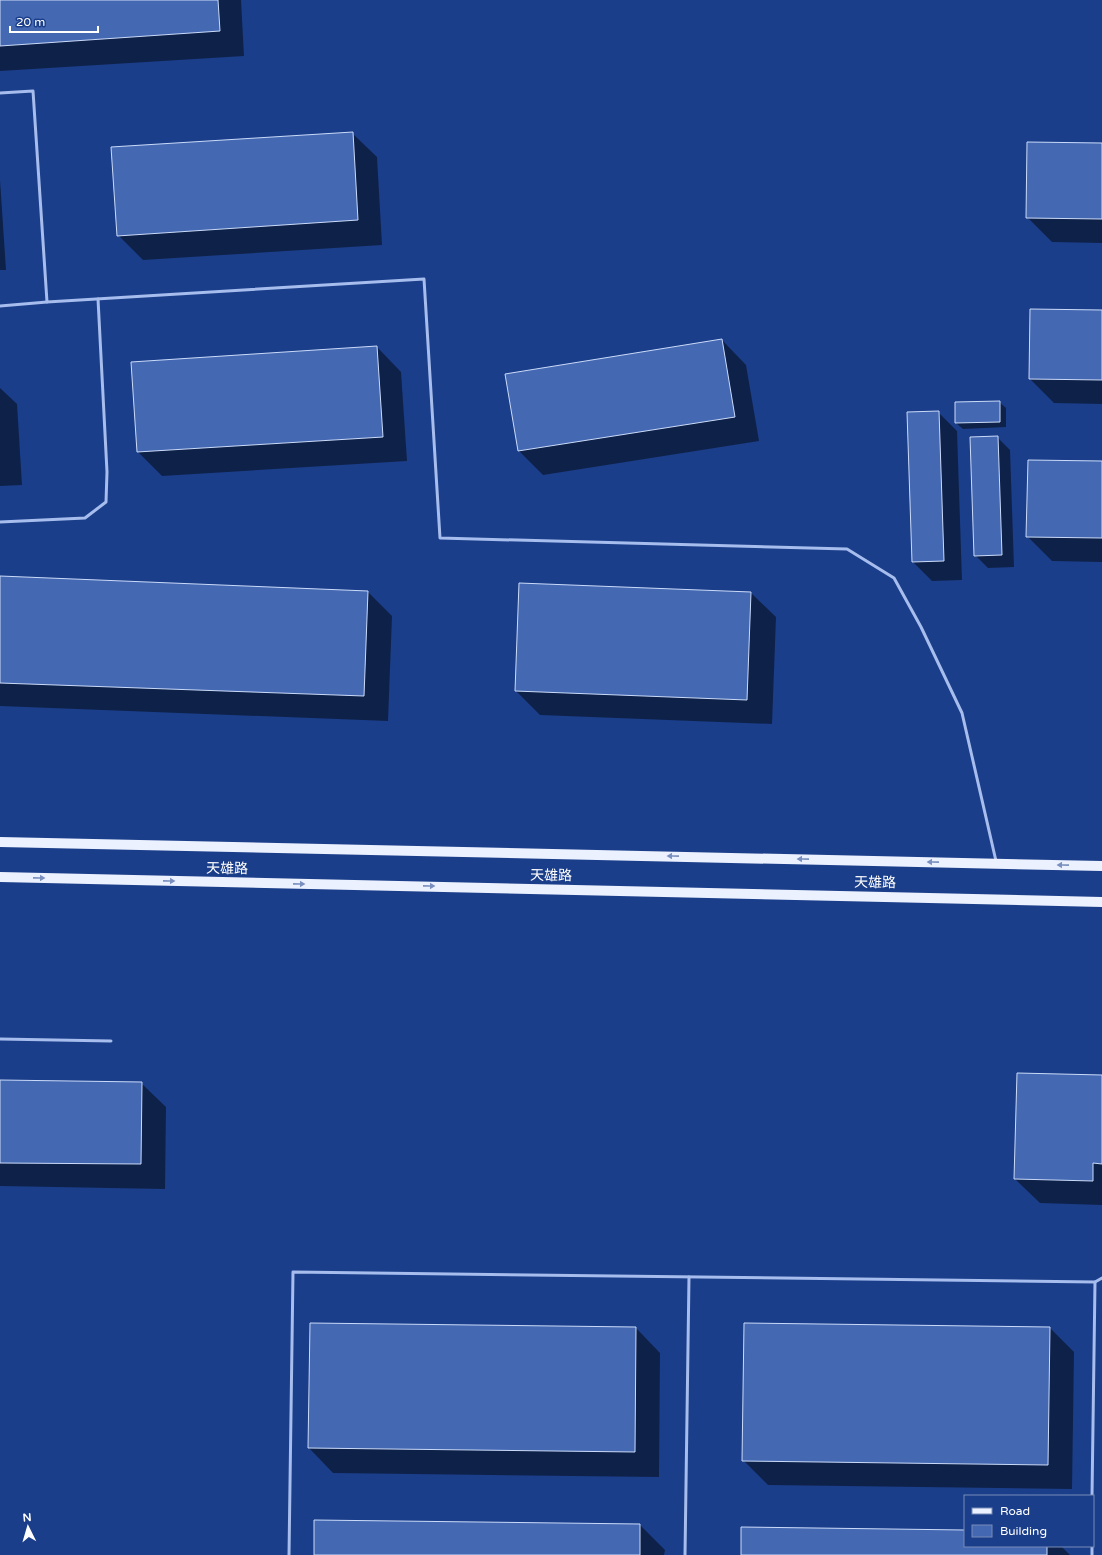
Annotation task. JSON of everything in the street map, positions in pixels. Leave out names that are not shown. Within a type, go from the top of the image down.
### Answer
[{"type":"main road","name":"天雄路","points":[[0,842],[1102,866]]},
{"type":"main road","name":"天雄路","points":[[0,877],[1102,902]]},
{"type":"lane","points":[[0,93],[33,91],[47,302]]},
{"type":"lane","points":[[0,306],[424,279],[440,538],[848,549],[894,578],[921,627],[962,713],[997,864]]},
{"type":"lane","points":[[0,522],[85,518],[106,502],[107,472],[98,299]]},
{"type":"lane","points":[[0,1039],[111,1041]]},
{"type":"lane","points":[[289,1555],[293,1272],[1095,1282],[1102,1278]]},
{"type":"lane","points":[[685,1555],[689,1277]]},
{"type":"lane","points":[[1092,1495],[1095,1282]]},
{"type":"building","points":[[0,0],[218,0],[220,31],[0,46]]},
{"type":"building","points":[[353,132],[358,220],[117,236],[111,147]]},
{"type":"building","points":[[1027,142],[1102,143],[1102,219],[1026,218]]},
{"type":"building","points":[[1030,309],[1102,310],[1102,380],[1029,379]]},
{"type":"building","points":[[722,339],[735,417],[518,451],[505,374]]},
{"type":"building","points":[[377,346],[383,437],[137,452],[131,362]]},
{"type":"building","points":[[1000,401],[1000,422],[955,423],[955,402]]},
{"type":"building","points":[[939,411],[944,561],[912,562],[907,412]]},
{"type":"building","points":[[998,436],[1002,555],[974,556],[970,437]]},
{"type":"building","points":[[1028,460],[1102,461],[1102,538],[1026,537]]},
{"type":"building","points":[[0,576],[368,591],[364,696],[0,683]]},
{"type":"building","points":[[519,583],[751,592],[747,700],[515,691]]},
{"type":"building","points":[[1017,1073],[1102,1075],[1102,1164],[1093,1163],[1093,1181],[1014,1179]]},
{"type":"building","points":[[0,1080],[142,1082],[141,1164],[0,1163]]},
{"type":"building","points":[[310,1323],[636,1327],[635,1452],[308,1448]]},
{"type":"building","points":[[744,1323],[1050,1327],[1048,1465],[742,1461]]},
{"type":"building","points":[[314,1520],[640,1524],[640,1555],[314,1555]]},
{"type":"building","points":[[741,1527],[964,1530],[964,1547],[1047,1547],[1047,1555],[741,1555]]}]
